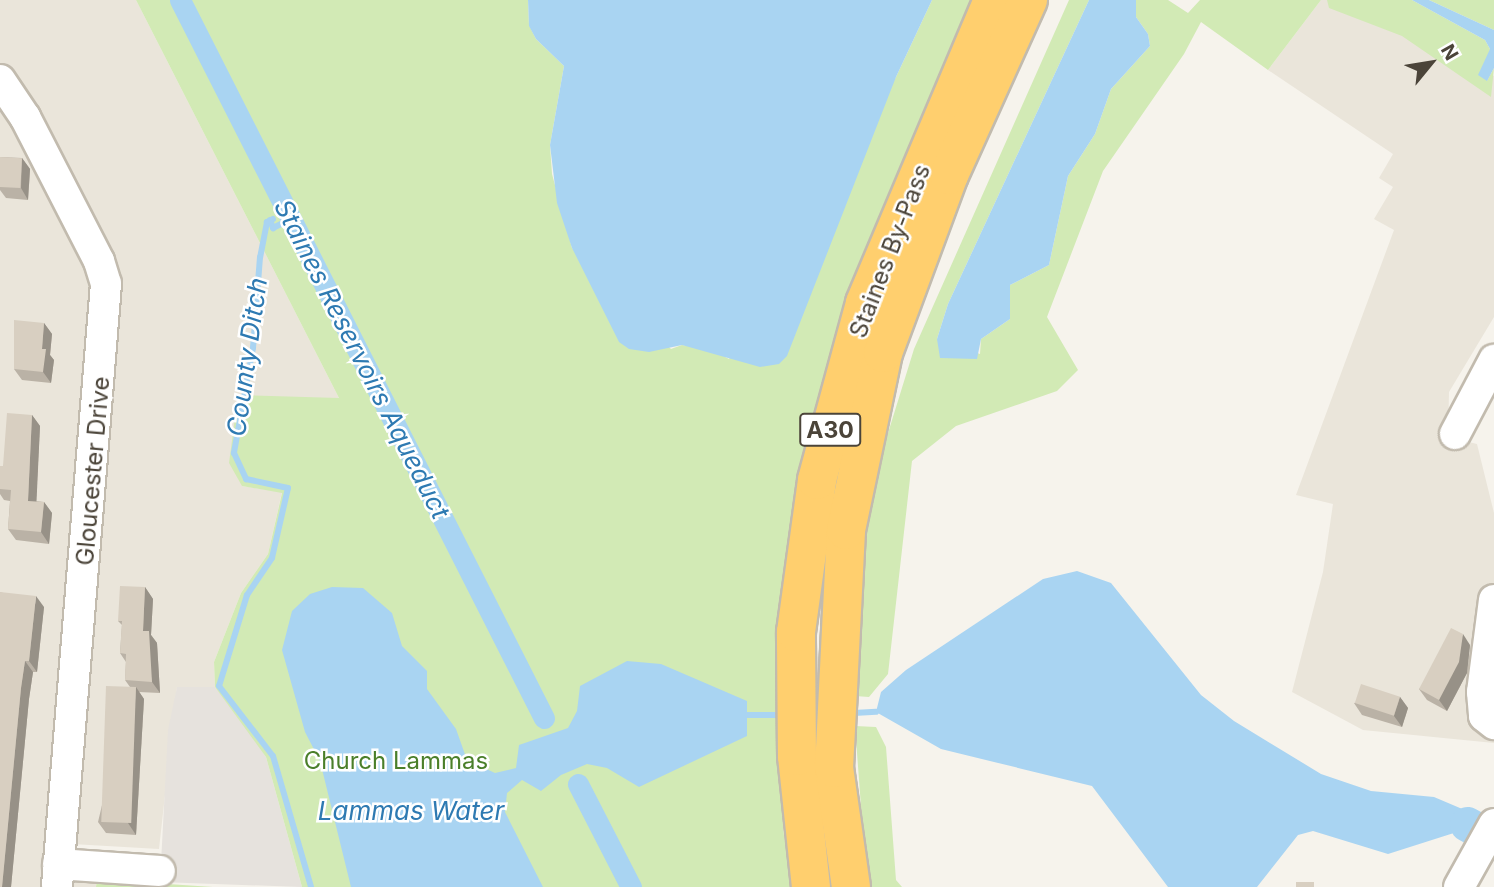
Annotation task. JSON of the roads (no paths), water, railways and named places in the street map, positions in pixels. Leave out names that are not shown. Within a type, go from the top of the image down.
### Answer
[{"type":"highway","name":"Staines By-Pass","points":[[811,887],[797,756],[796,632],[817,480],[865,303],[993,0]]},
{"type":"highway","name":"Staines By-Pass","points":[[851,887],[834,768],[846,530],[883,353],[949,175],[1028,0]]},
{"type":"street","name":"Gloucester Drive","points":[[0,80],[11,90],[99,261],[106,284],[57,876]]},
{"type":"street","points":[[1455,435],[1494,360]]},
{"type":"street","points":[[1494,600],[1482,692],[1484,716],[1494,724]]},
{"type":"street","points":[[1459,887],[1494,824]]},
{"type":"street","points":[[57,876],[160,871]]},
{"type":"water","points":[[528,0],[932,0],[896,77],[787,356],[779,364],[760,367],[682,345],[649,352],[629,349],[619,342],[572,248],[557,203],[550,145],[564,66],[536,39],[529,26]]},
{"type":"water","points":[[1089,0],[1136,0],[1136,17],[1148,34],[1150,46],[1111,89],[1095,134],[1068,176],[1049,265],[1010,285],[1010,319],[981,339],[977,359],[940,358],[937,339],[948,304]]},
{"type":"water","points":[[1412,0],[1429,0],[1494,30],[1494,68],[1487,81],[1478,75],[1490,49],[1485,40]]},
{"type":"water","points":[[1077,571],[1111,583],[1201,695],[1234,721],[1321,774],[1371,791],[1434,797],[1467,811],[1467,824],[1457,832],[1388,854],[1313,831],[1298,835],[1257,887],[1168,887],[1092,786],[941,749],[876,712],[881,692],[906,670],[1043,579]]},
{"type":"water","name":"Lammas Water","points":[[332,587],[363,588],[392,613],[402,646],[427,671],[427,689],[456,729],[467,760],[495,773],[516,768],[519,745],[568,728],[577,711],[580,686],[627,661],[661,664],[747,701],[747,736],[639,787],[607,768],[587,764],[561,775],[541,791],[522,780],[507,793],[505,812],[543,887],[351,887],[320,761],[305,732],[282,650],[292,611],[310,594]]},
{"type":"waterway","name":"Staines Reservoirs Aqueduct","points":[[180,0],[544,718]]},
{"type":"waterway","points":[[270,220],[273,228],[293,218]]},
{"type":"waterway","name":"County Ditch","points":[[273,219],[267,222],[260,257],[253,348],[234,453],[246,479],[288,488],[272,558],[247,595],[219,686],[273,756],[311,887]]},
{"type":"waterway","points":[[854,713],[876,712]]},
{"type":"waterway","points":[[748,715],[778,715]]},
{"type":"waterway","name":"Staines Reservoirs Aqueduct","points":[[578,784],[631,887]]},
{"type":"waterway","points":[[1467,824],[1478,830]]},
{"type":"park label","name":"Church Lammas","points":[[396,761]]}]
